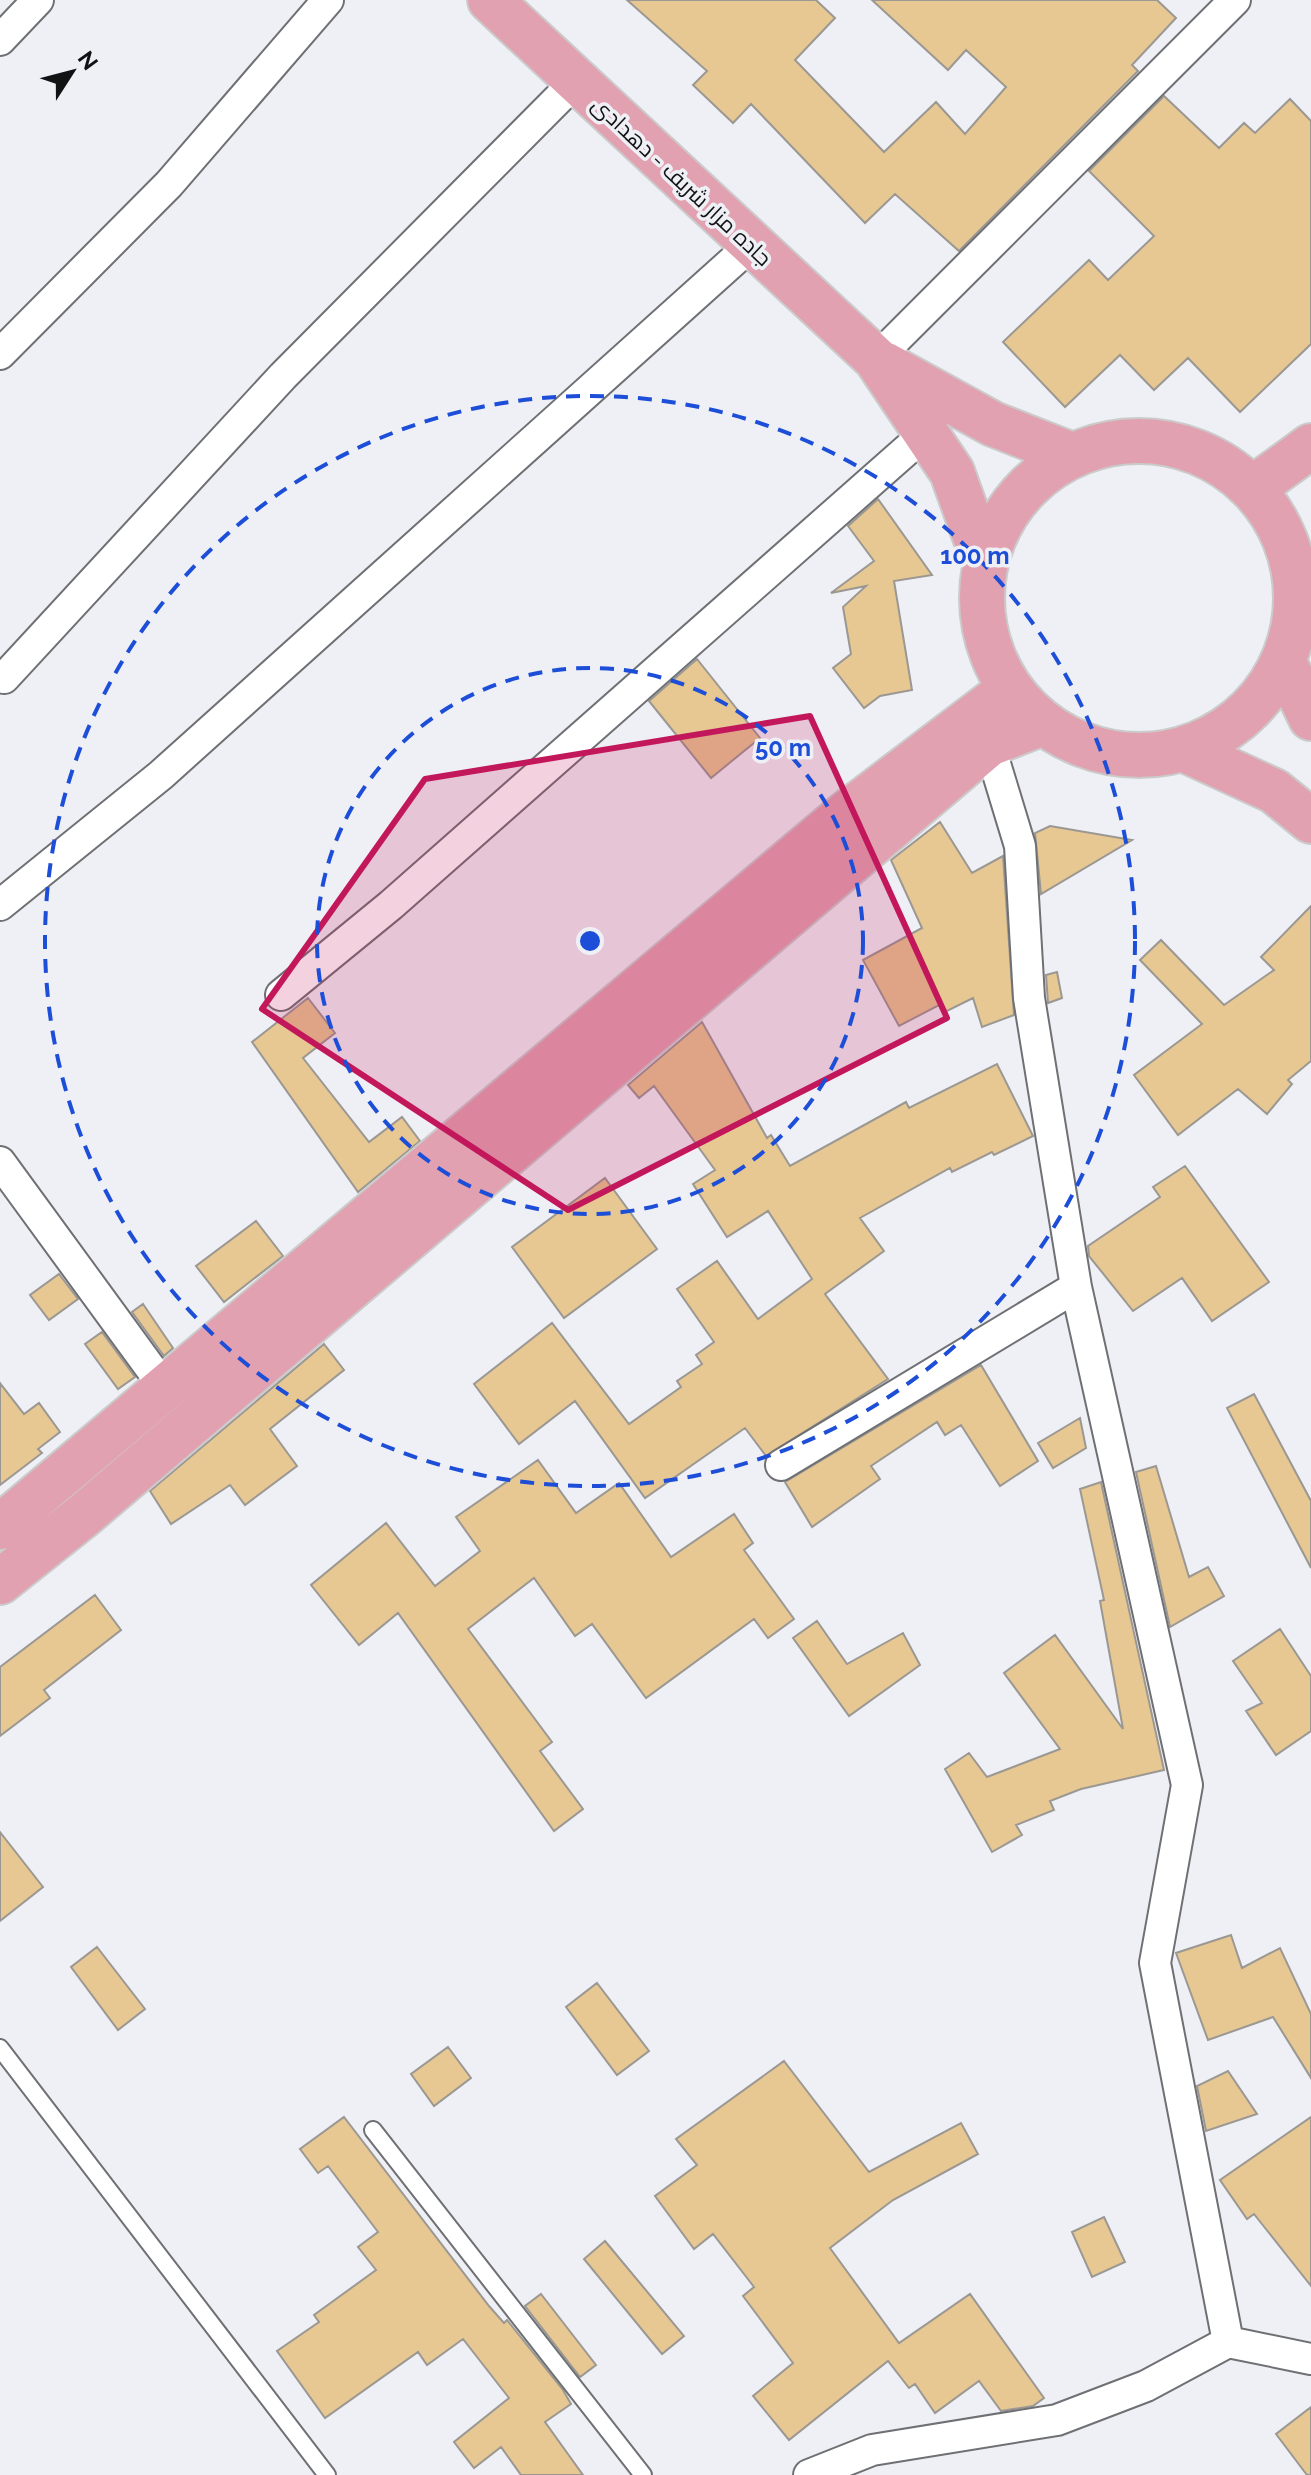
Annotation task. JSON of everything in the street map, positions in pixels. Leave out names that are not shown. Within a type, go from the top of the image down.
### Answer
[{"type":"main road","name":"جاده مزار شریف - دهدادی","points":[[490,0],[876,359]]},
{"type":"main road","points":[[876,359],[952,472],[985,564]]},
{"type":"main road","points":[[876,359],[993,424],[1072,455]]},
{"type":"main road","points":[[1126,441],[1154,441],[1207,456],[1252,489],[1275,518],[1290,552],[1295,577],[1295,626],[1284,662],[1267,692],[1244,717],[1216,737],[1185,750],[1135,756],[1087,747],[1043,723],[1010,689],[990,650],[982,608],[985,564],[996,530],[1016,499],[1042,474],[1072,455],[1126,441]]},
{"type":"main road","points":[[1252,489],[1311,446]]},
{"type":"main road","points":[[1284,662],[1311,718]]},
{"type":"main road","points":[[0,1527],[848,812],[1010,689]]},
{"type":"main road","points":[[0,1582],[96,1505],[989,744],[1043,723]]},
{"type":"main road","points":[[1185,750],[1274,791],[1311,821]]},
{"type":"street","points":[[0,40],[38,0]]},
{"type":"street","points":[[0,354],[169,184],[328,0]]},
{"type":"street","points":[[876,359],[1235,0]]},
{"type":"street","points":[[4,678],[283,376],[575,82]]},
{"type":"street","points":[[0,905],[161,775],[751,245]]},
{"type":"street","points":[[281,995],[403,895],[926,433]]},
{"type":"street","points":[[989,744],[1020,846],[1029,998],[1076,1287],[1187,1785],[1155,1963],[1228,2342]]},
{"type":"street","points":[[0,1162],[165,1388]]},
{"type":"street","points":[[781,1465],[1076,1287]]},
{"type":"street","points":[[809,2475],[872,2450],[1057,2420],[1146,2386],[1228,2342],[1311,2359]]},
{"type":"lane","points":[[0,2048],[327,2475]]},
{"type":"lane","points":[[373,2130],[643,2475]]},
{"type":"highlighted area","points":[[810,716],[947,1018],[568,1210],[262,1009],[425,779]]},
{"type":"building","points":[[627,0],[816,0],[835,18],[795,60],[884,152],[936,102],[965,134],[1006,87],[966,50],[948,70],[872,0],[1157,0],[1176,18],[1132,65],[1138,71],[959,251],[895,194],[865,223],[751,104],[733,123],[693,85],[707,71]]},
{"type":"building","points":[[1164,96],[1219,148],[1244,123],[1255,133],[1290,99],[1311,121],[1311,344],[1240,412],[1188,358],[1154,390],[1120,355],[1065,407],[1003,342],[1089,260],[1108,280],[1154,236],[1089,171]]},
{"type":"building","points":[[878,499],[932,575],[894,581],[912,690],[880,696],[864,708],[833,668],[851,654],[843,607],[866,586],[831,593],[874,561],[848,526]]},
{"type":"building","points":[[697,659],[760,738],[711,778],[649,701]]},
{"type":"building","points":[[940,822],[972,873],[1003,856],[1014,1015],[982,1027],[973,998],[943,1013],[939,1005],[899,1026],[863,960],[922,928],[891,860]]},
{"type":"building","points":[[1050,826],[1132,840],[1041,894],[1035,833]]},
{"type":"building","points":[[1311,906],[1311,1061],[1288,1080],[1292,1084],[1267,1114],[1238,1089],[1178,1135],[1134,1075],[1202,1024],[1140,960],[1161,940],[1224,1005],[1274,970],[1261,957]]},
{"type":"building","points":[[1057,972],[1062,998],[1048,1003],[1046,975]]},
{"type":"building","points":[[308,998],[335,1033],[303,1058],[369,1142],[402,1117],[420,1141],[358,1192],[252,1042]]},
{"type":"building","points":[[702,1022],[767,1138],[771,1135],[790,1166],[906,1102],[909,1108],[997,1064],[1033,1136],[952,1172],[950,1168],[860,1218],[884,1251],[825,1294],[888,1379],[766,1456],[745,1428],[645,1498],[575,1401],[519,1444],[474,1384],[552,1323],[629,1424],[681,1387],[677,1381],[702,1364],[696,1355],[714,1342],[677,1289],[717,1261],[758,1319],[812,1279],[768,1211],[727,1237],[693,1184],[715,1170],[654,1086],[639,1098],[628,1085]]},
{"type":"building","points":[[1185,1166],[1269,1282],[1212,1321],[1182,1278],[1133,1311],[1089,1256],[1088,1246],[1160,1197],[1153,1187]]},
{"type":"building","points":[[605,1178],[657,1249],[564,1318],[512,1247]]},
{"type":"building","points":[[256,1221],[283,1256],[224,1302],[196,1266]]},
{"type":"building","points":[[59,1274],[78,1299],[49,1320],[30,1295]]},
{"type":"building","points":[[143,1304],[173,1348],[164,1356],[132,1312]]},
{"type":"building","points":[[102,1332],[135,1377],[118,1389],[85,1344]]},
{"type":"building","points":[[324,1344],[344,1370],[270,1429],[297,1466],[245,1505],[230,1485],[171,1524],[150,1491]]},
{"type":"building","points":[[981,1365],[1038,1461],[1000,1486],[961,1425],[945,1435],[937,1422],[871,1466],[880,1479],[812,1527],[785,1482]]},
{"type":"building","points":[[0,1383],[24,1414],[39,1403],[60,1432],[38,1449],[42,1453],[0,1485]]},
{"type":"building","points":[[1254,1394],[1311,1501],[1311,1568],[1227,1408]]},
{"type":"building","points":[[1080,1418],[1086,1448],[1053,1468],[1038,1443]]},
{"type":"building","points":[[538,1460],[576,1513],[619,1483],[671,1557],[734,1514],[753,1543],[744,1550],[794,1619],[768,1638],[754,1619],[646,1698],[592,1624],[575,1636],[534,1578],[468,1629],[552,1742],[540,1751],[583,1809],[554,1831],[398,1613],[359,1645],[311,1585],[386,1523],[435,1586],[480,1551],[456,1517]]},
{"type":"building","points":[[1156,1466],[1189,1577],[1208,1567],[1224,1596],[1170,1627],[1136,1472]]},
{"type":"building","points":[[1101,1482],[1164,1770],[1081,1789],[1050,1801],[1054,1810],[1016,1825],[1022,1835],[992,1852],[945,1769],[969,1753],[987,1777],[1060,1749],[1004,1673],[1055,1635],[1123,1729],[1100,1601],[1104,1600],[1080,1489]]},
{"type":"building","points":[[95,1595],[121,1630],[44,1690],[50,1698],[0,1736],[0,1667]]},
{"type":"building","points":[[817,1621],[847,1664],[903,1633],[920,1665],[849,1716],[793,1638]]},
{"type":"building","points":[[1280,1629],[1311,1676],[1311,1731],[1276,1755],[1246,1711],[1262,1703],[1233,1661]]},
{"type":"building","points":[[0,1832],[43,1887],[0,1921]]},
{"type":"building","points":[[1231,1935],[1242,1968],[1280,1948],[1311,2014],[1311,2078],[1273,2017],[1208,2040],[1176,1953]]},
{"type":"building","points":[[97,1947],[145,2009],[118,2030],[71,1967]]},
{"type":"building","points":[[597,1983],[649,2051],[617,2075],[566,2007]]},
{"type":"building","points":[[448,2047],[471,2078],[434,2106],[411,2074]]},
{"type":"building","points":[[784,2061],[869,2172],[961,2123],[978,2154],[893,2200],[830,2248],[899,2343],[970,2294],[1044,2398],[1033,2406],[1001,2411],[979,2381],[935,2413],[915,2384],[909,2388],[888,2361],[789,2440],[753,2396],[793,2363],[743,2296],[754,2287],[713,2234],[694,2249],[655,2196],[697,2165],[676,2139]]},
{"type":"building","points":[[1228,2071],[1257,2114],[1206,2131],[1197,2086]]},
{"type":"building","points":[[344,2117],[489,2306],[504,2323],[507,2320],[563,2390],[571,2404],[545,2422],[583,2475],[521,2475],[501,2447],[474,2468],[454,2442],[509,2398],[463,2339],[427,2365],[418,2352],[325,2418],[277,2351],[319,2322],[314,2315],[376,2270],[358,2247],[378,2232],[328,2166],[318,2173],[300,2149]]},
{"type":"building","points":[[1311,2117],[1311,2286],[1254,2214],[1247,2219],[1220,2180]]},
{"type":"building","points":[[1104,2217],[1125,2262],[1092,2277],[1072,2232]]},
{"type":"building","points":[[605,2241],[684,2336],[662,2354],[584,2259]]},
{"type":"building","points":[[541,2294],[596,2365],[580,2377],[525,2306]]},
{"type":"building","points":[[1311,2407],[1311,2475],[1307,2475],[1276,2434]]}]
